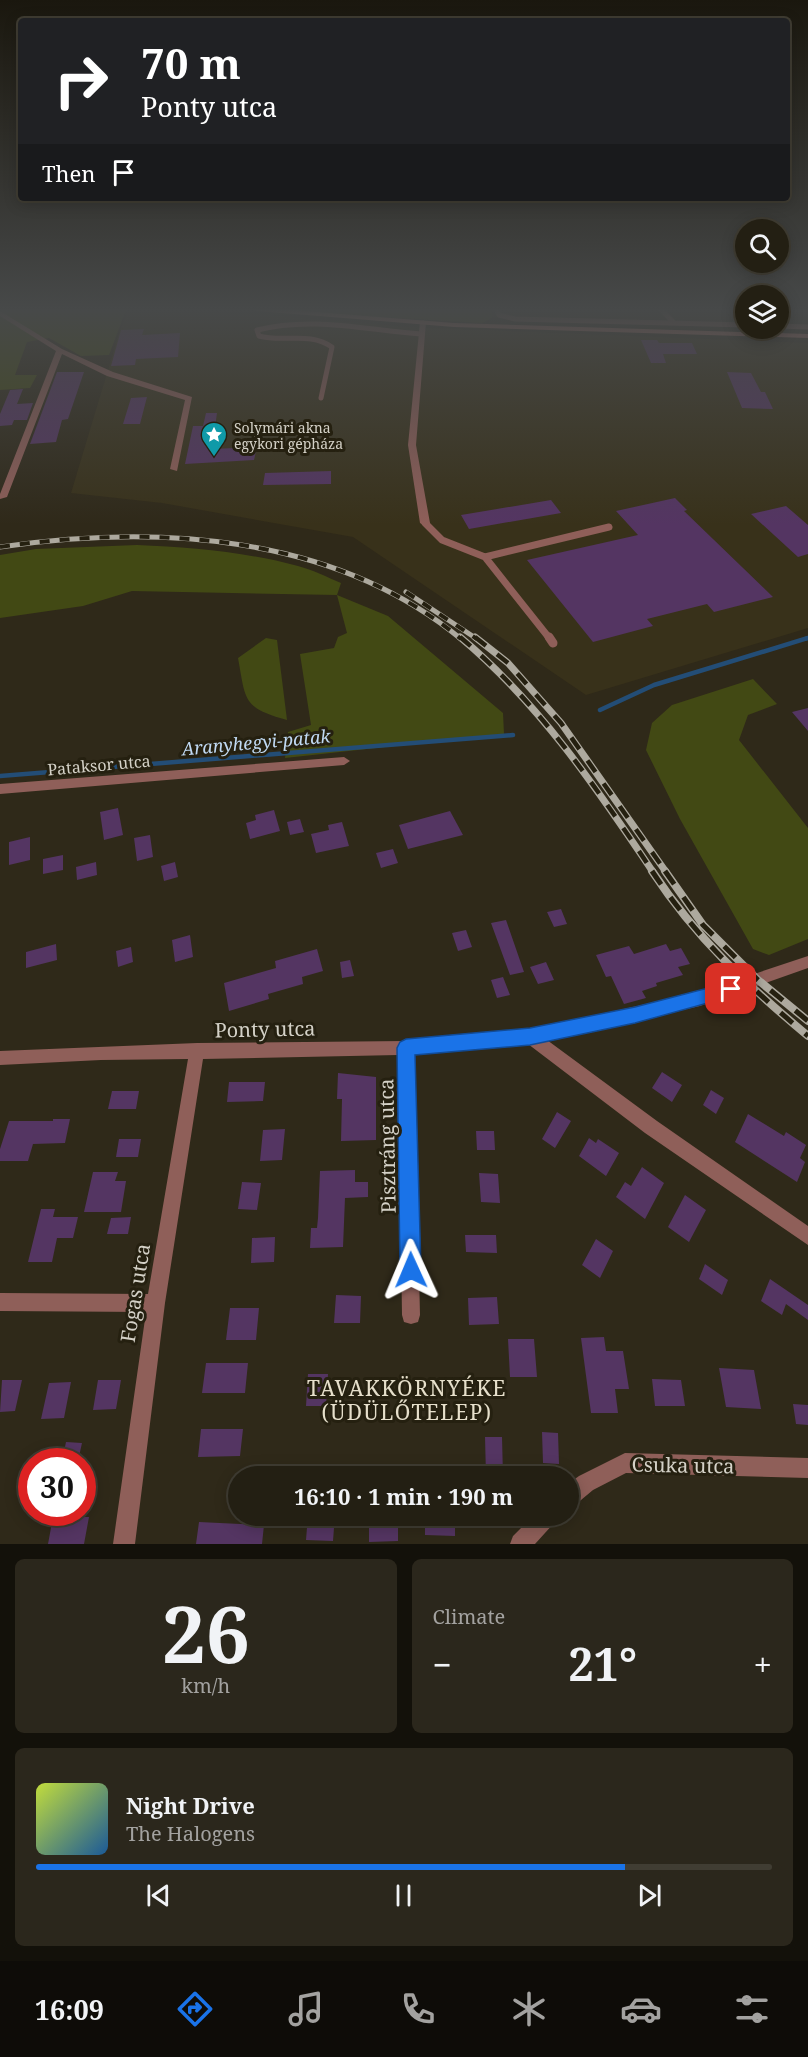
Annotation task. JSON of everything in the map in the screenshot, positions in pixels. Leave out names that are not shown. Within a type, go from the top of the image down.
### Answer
[{"type":"street","points":[[3,497],[48,381]]},
{"type":"street","points":[[132,381],[189,399],[174,469]]},
{"type":"street","points":[[417,381],[412,445],[424,523]]},
{"type":"street","name":"Pataksor utca","points":[[0,789],[344,761]]},
{"type":"street","name":"Ponty utca","points":[[0,1058],[197,1050],[406,1048],[530,1036],[635,1015],[731,989],[808,962]]},
{"type":"street","points":[[530,1036],[651,1127],[808,1236]]},
{"type":"street","name":"Pisztráng utca","points":[[406,1048],[411,1315]]},
{"type":"street","name":"Fogas utca","points":[[124,1544],[156,1304],[197,1050]]},
{"type":"street","points":[[0,1302],[156,1304]]},
{"type":"street","name":"Csuka utca","points":[[579,1489],[625,1463],[808,1468]]},
{"type":"street","points":[[521,1544],[538,1526]]},
{"type":"lane","points":[[321,398],[325,381]]},
{"type":"lane","points":[[424,523],[442,540],[485,557],[553,643]]},
{"type":"lane","points":[[485,557],[609,527]]},
{"type":"shaded area","points":[[105,381],[808,381],[808,628],[586,695],[353,537],[162,503],[71,493]]},
{"type":"green space","points":[[0,381],[34,381],[30,388],[0,390]]},
{"type":"green space","points":[[137,545],[198,549],[258,557],[304,568],[341,583],[337,595],[132,591],[83,606],[0,618],[0,555],[36,549]]},
{"type":"green space","points":[[337,595],[388,616],[503,713],[504,734],[285,758],[288,732],[311,725],[300,654],[334,648],[338,637],[347,633]]},
{"type":"green space","points":[[266,638],[277,640],[287,720],[261,711],[254,706],[245,693],[238,658]]},
{"type":"green space","points":[[753,679],[777,704],[748,715],[739,740],[808,828],[808,939],[769,955],[753,949],[680,819],[646,750],[652,723],[672,705]]},
{"type":"building","points":[[54,381],[81,381],[68,419],[62,420],[56,442],[30,444]]},
{"type":"building","points":[[731,381],[755,381],[761,392],[765,392],[773,409],[742,408]]},
{"type":"building","points":[[23,389],[17,404],[33,403],[27,420],[14,420],[12,425],[0,426],[0,414],[10,390]]},
{"type":"building","points":[[147,397],[140,424],[123,424],[131,398]]},
{"type":"building","points":[[206,413],[217,413],[212,449],[257,447],[254,460],[185,464],[193,426],[203,426]]},
{"type":"building","points":[[331,471],[331,484],[263,485],[265,473]]},
{"type":"building","points":[[675,498],[687,510],[684,511],[773,597],[714,612],[707,604],[647,619],[653,626],[593,642],[527,560],[638,535],[616,511]]},
{"type":"building","points":[[551,500],[561,513],[469,529],[461,515]]},
{"type":"building","points":[[786,506],[808,525],[808,554],[798,557],[751,514]]},
{"type":"building","points":[[808,708],[808,731],[792,712]]},
{"type":"building","points":[[118,808],[123,835],[104,840],[100,812]]},
{"type":"building","points":[[274,810],[280,831],[250,839],[246,823],[256,820],[255,815]]},
{"type":"building","points":[[450,811],[463,835],[408,849],[399,825]]},
{"type":"building","points":[[300,819],[304,832],[290,835],[287,822]]},
{"type":"building","points":[[342,822],[349,846],[316,853],[311,834],[329,830],[328,825]]},
{"type":"building","points":[[150,835],[153,857],[137,861],[134,838]]},
{"type":"building","points":[[30,837],[30,860],[9,865],[9,842]]},
{"type":"building","points":[[393,849],[398,863],[381,868],[376,853]]},
{"type":"building","points":[[63,855],[63,870],[43,874],[43,859]]},
{"type":"building","points":[[96,862],[97,875],[77,880],[76,867]]},
{"type":"building","points":[[175,862],[178,877],[164,881],[161,866]]},
{"type":"building","points":[[561,909],[567,924],[554,927],[547,912]]},
{"type":"building","points":[[506,920],[524,972],[510,975],[491,923]]},
{"type":"building","points":[[466,930],[472,947],[458,951],[452,933]]},
{"type":"building","points":[[190,935],[193,957],[175,962],[172,940]]},
{"type":"building","points":[[56,944],[57,960],[26,968],[26,952]]},
{"type":"building","points":[[666,944],[670,951],[681,948],[690,964],[678,967],[683,975],[656,983],[657,986],[642,991],[646,998],[624,1004],[611,976],[606,977],[596,955],[629,946],[634,954]]},
{"type":"building","points":[[131,947],[133,962],[118,967],[116,951]]},
{"type":"building","points":[[317,949],[323,971],[302,977],[303,984],[268,994],[269,999],[229,1011],[224,983],[276,968],[275,961]]},
{"type":"building","points":[[350,960],[354,976],[342,978],[340,962]]},
{"type":"building","points":[[546,962],[554,980],[538,984],[530,967]]},
{"type":"building","points":[[503,977],[510,995],[497,998],[491,980]]},
{"type":"building","points":[[662,1072],[682,1085],[672,1102],[652,1088]]},
{"type":"building","points":[[338,1073],[376,1077],[376,1140],[341,1141],[342,1099],[337,1099]]},
{"type":"building","points":[[229,1082],[265,1082],[263,1101],[227,1102]]},
{"type":"building","points":[[711,1090],[724,1098],[716,1114],[703,1105]]},
{"type":"building","points":[[112,1091],[139,1091],[136,1109],[108,1109]]},
{"type":"building","points":[[557,1112],[571,1121],[555,1148],[542,1139]]},
{"type":"building","points":[[748,1114],[784,1136],[786,1132],[806,1145],[800,1158],[805,1162],[797,1182],[735,1142]]},
{"type":"building","points":[[53,1119],[70,1119],[65,1143],[33,1144],[28,1161],[0,1161],[0,1149],[9,1121],[53,1121]]},
{"type":"building","points":[[285,1129],[282,1160],[260,1161],[263,1130]]},
{"type":"building","points":[[476,1131],[494,1131],[495,1150],[477,1150]]},
{"type":"building","points":[[589,1138],[596,1143],[598,1139],[619,1153],[606,1176],[579,1156]]},
{"type":"building","points":[[119,1139],[141,1139],[138,1157],[116,1157]]},
{"type":"building","points":[[642,1167],[664,1183],[645,1219],[616,1197],[625,1182],[631,1186]]},
{"type":"building","points":[[355,1170],[355,1182],[368,1182],[368,1197],[345,1198],[343,1247],[310,1248],[311,1228],[317,1228],[320,1171]]},
{"type":"building","points":[[93,1172],[118,1172],[115,1181],[126,1181],[121,1212],[84,1212]]},
{"type":"building","points":[[479,1173],[498,1174],[500,1203],[481,1202]]},
{"type":"building","points":[[242,1182],[261,1183],[257,1210],[238,1209]]},
{"type":"building","points":[[685,1195],[706,1210],[689,1242],[668,1227]]},
{"type":"building","points":[[41,1209],[55,1209],[53,1217],[78,1217],[73,1238],[57,1238],[52,1262],[28,1262]]},
{"type":"building","points":[[131,1217],[128,1234],[107,1234],[111,1218]]},
{"type":"building","points":[[465,1235],[496,1235],[497,1253],[466,1252]]},
{"type":"building","points":[[275,1237],[274,1262],[251,1263],[252,1238]]},
{"type":"building","points":[[596,1239],[613,1251],[600,1278],[582,1265]]},
{"type":"building","points":[[705,1264],[728,1280],[722,1295],[699,1279]]},
{"type":"building","points":[[770,1279],[808,1305],[808,1320],[786,1304],[782,1315],[761,1301]]},
{"type":"building","points":[[336,1295],[361,1296],[360,1323],[334,1323]]},
{"type":"building","points":[[497,1297],[499,1324],[469,1325],[468,1298]]},
{"type":"building","points":[[230,1308],[259,1308],[256,1340],[226,1340]]},
{"type":"building","points":[[604,1337],[606,1351],[623,1351],[629,1389],[615,1389],[618,1413],[591,1413],[581,1338]]},
{"type":"building","points":[[508,1339],[534,1339],[537,1377],[510,1377]]},
{"type":"building","points":[[206,1363],[248,1363],[245,1393],[202,1393]]},
{"type":"building","points":[[719,1368],[754,1370],[761,1409],[726,1407]]},
{"type":"building","points":[[308,1374],[328,1374],[326,1406],[306,1406]]},
{"type":"building","points":[[652,1379],[681,1380],[685,1406],[655,1406]]},
{"type":"building","points":[[2,1380],[22,1380],[15,1411],[0,1412]]},
{"type":"building","points":[[98,1380],[121,1380],[116,1409],[93,1410]]},
{"type":"building","points":[[71,1382],[64,1418],[41,1419],[49,1383]]},
{"type":"building","points":[[793,1404],[808,1405],[808,1425],[796,1424]]},
{"type":"building","points":[[201,1429],[243,1429],[240,1456],[198,1457]]},
{"type":"building","points":[[542,1432],[558,1433],[559,1464],[543,1463]]},
{"type":"building","points":[[485,1437],[502,1437],[503,1466],[486,1466]]},
{"type":"building","points":[[66,1442],[82,1443],[81,1448],[65,1448]]},
{"type":"building","points":[[199,1522],[228,1523],[228,1526],[264,1526],[262,1544],[196,1544]]},
{"type":"building","points":[[51,1526],[87,1526],[84,1544],[48,1544]]},
{"type":"building","points":[[307,1526],[334,1526],[333,1541],[306,1540]]},
{"type":"building","points":[[369,1526],[398,1526],[398,1541],[369,1542]]},
{"type":"building","points":[[425,1526],[455,1526],[455,1536],[425,1535]]},
{"type":"waterway","name":"Aranyhegyi-patak","points":[[600,710],[654,685],[808,638],[805,639]]},
{"type":"waterway","name":"Aranyhegyi-patak","points":[[0,776],[513,735]]},
{"type":"railway","points":[[0,547],[60,540],[120,537],[181,538],[242,545],[301,558],[357,577],[411,604],[461,639]]},
{"type":"railway","points":[[406,592],[477,639]]},
{"type":"railway","points":[[460,637],[515,690],[565,747],[653,872]]},
{"type":"railway","points":[[475,637],[508,663],[561,723],[666,872]]},
{"type":"railway","points":[[652,871],[687,918],[724,960],[808,1036]]},
{"type":"railway","points":[[665,871],[703,925],[758,980],[808,1021]]},
{"type":"place","name":"Solymári akna egykori gépháza","points":[[214,458]]},
{"type":"district","name":"TAVAKKÖRNYÉKE (ÜDÜLŐTELEP)","points":[[407,1400]]},
{"type":"route","points":[[411,1270],[406,1048],[530,1036],[635,1015],[731,989]]}]
